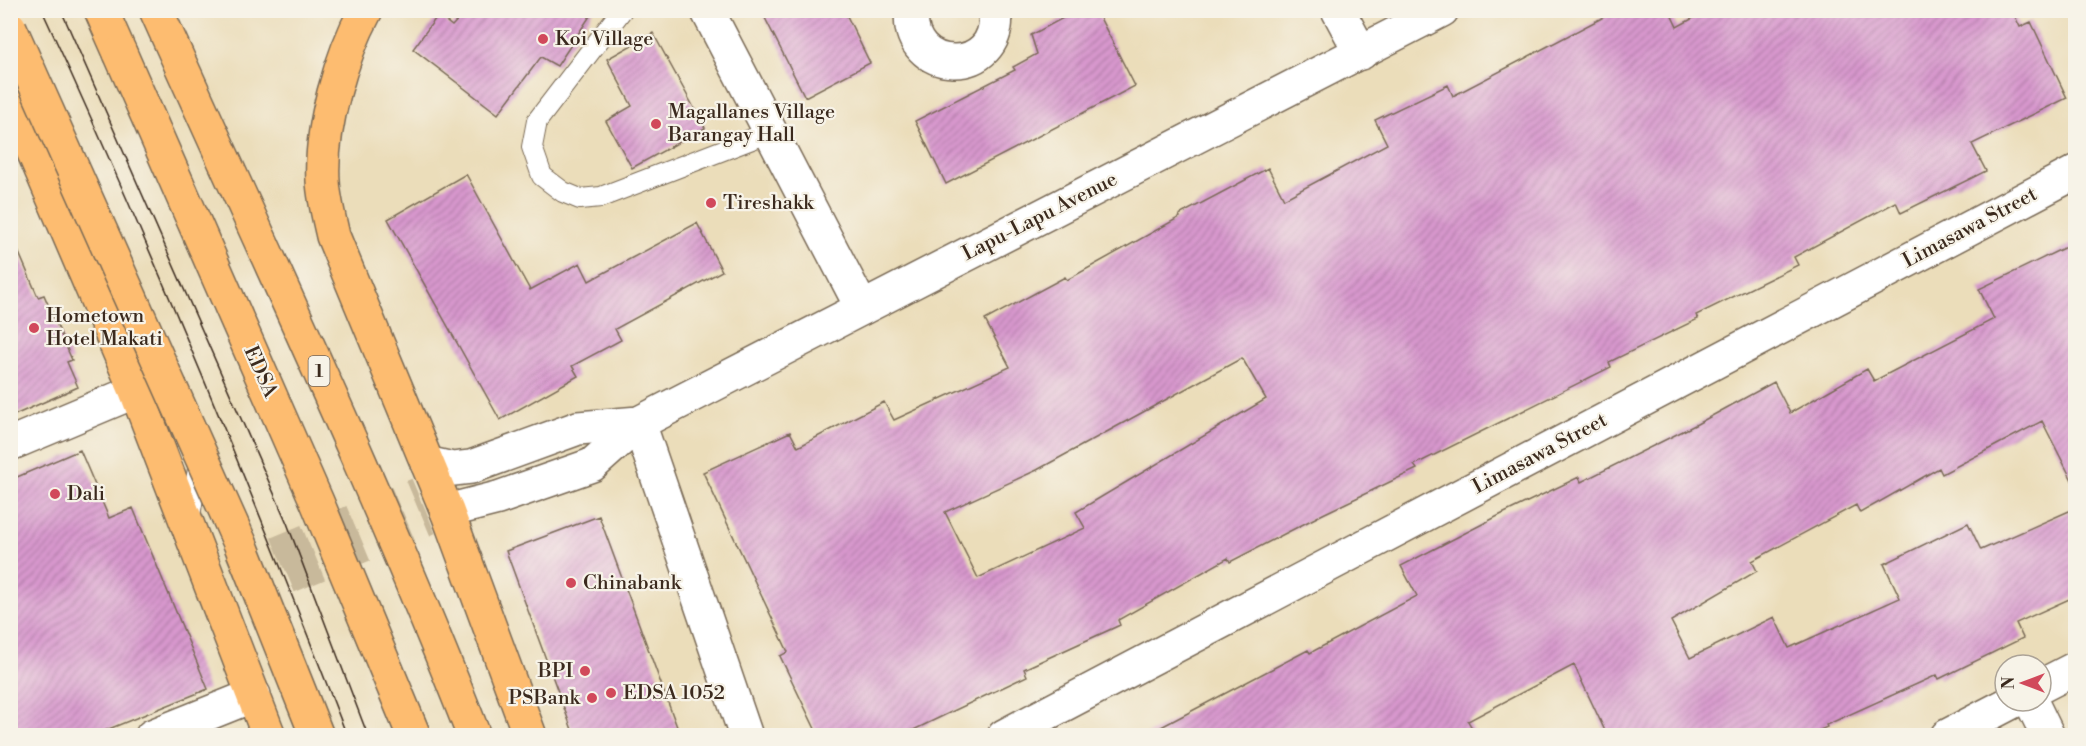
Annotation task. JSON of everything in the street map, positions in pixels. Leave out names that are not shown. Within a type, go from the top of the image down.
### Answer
[{"type":"highway","name":"EDSA","points":[[101,10],[317,502],[414,735]]},
{"type":"highway","name":"1","points":[[156,10],[351,442],[474,735]]},
{"type":"highway","points":[[366,10],[341,66],[328,127],[323,180],[333,236],[431,495],[530,735]]},
{"type":"highway","points":[[10,28],[240,543],[317,735]]},
{"type":"highway","points":[[10,97],[136,391],[188,525],[226,589],[254,695],[269,735]]},
{"type":"street","points":[[707,10],[862,308]]},
{"type":"street","points":[[912,10],[910,21],[920,46],[931,56],[944,62],[960,62],[974,58],[989,43],[997,22],[995,10]]},
{"type":"street","points":[[1338,10],[1361,53]]},
{"type":"street","name":"Lapu-Lapu Avenue","points":[[431,495],[498,498],[592,465],[639,423],[1442,10]]},
{"type":"street","name":"Limasawa Street","points":[[1004,735],[2076,172]]},
{"type":"street","points":[[10,444],[136,391]]},
{"type":"street","name":"Lapu-Lapu Avenue","points":[[431,495],[453,469],[471,467],[578,428],[639,423]]},
{"type":"street","points":[[639,423],[746,735]]},
{"type":"street","points":[[2053,680],[2076,668]]},
{"type":"street","points":[[152,735],[254,695]]},
{"type":"street","points":[[1947,735],[1993,712]]},
{"type":"street","points":[[2037,713],[2048,735]]},
{"type":"lane","points":[[622,10],[537,121],[532,147],[542,176],[563,192],[580,199],[601,197],[770,132]]},
{"type":"lane","points":[[74,242],[126,263],[202,447],[188,525]]},
{"type":"building","points":[[467,10],[594,10],[557,66],[541,57],[498,114],[413,49],[438,15],[452,26]]},
{"type":"building","points":[[761,10],[844,10],[870,63],[805,97]]},
{"type":"building","points":[[1078,10],[1096,10],[1135,86],[946,184],[915,121],[1015,70],[1013,67],[1037,54],[1031,35]]},
{"type":"building","points":[[1617,10],[1669,10],[1677,27],[1708,10],[2012,10],[2020,27],[2031,22],[2067,98],[1972,144],[1986,171],[1901,213],[1896,202],[1794,257],[1798,265],[1696,315],[1698,319],[1609,362],[1611,367],[1414,465],[1417,469],[1230,562],[1228,558],[1118,620],[1120,625],[1024,669],[1027,676],[903,735],[818,735],[780,656],[788,652],[703,472],[790,432],[798,447],[884,402],[894,420],[1010,367],[985,320],[1065,277],[1067,280],[1180,217],[1179,215],[1268,168],[1284,199],[1387,144],[1375,120],[1448,85],[1453,96]],"holes":[[[1242,358],[1266,399],[1076,512],[1085,528],[978,578],[945,512],[1037,470]]]},
{"type":"building","name":"Magallanes Village Barangay Hall","points":[[653,33],[705,128],[632,168],[606,121],[632,106],[607,59]]},
{"type":"building","points":[[466,174],[530,290],[580,263],[589,281],[697,223],[722,271],[615,329],[621,340],[572,366],[578,376],[500,420],[388,219]]},
{"type":"building","name":"Hometown Hotel Makati","points":[[10,232],[38,297],[44,295],[72,360],[67,362],[78,387],[10,417]]},
{"type":"building","points":[[2076,242],[2076,488],[2042,421],[1942,474],[1939,468],[1860,513],[1856,505],[1752,561],[1757,571],[1671,621],[1690,658],[1774,617],[1789,648],[1900,598],[1884,564],[1968,523],[1981,550],[2076,508],[2076,596],[2016,623],[2023,638],[1939,679],[1937,675],[1826,725],[1827,727],[1809,735],[1607,735],[1574,665],[1468,721],[1476,735],[1146,735],[1308,650],[1310,653],[1417,596],[1401,566],[1579,477],[1581,482],[1697,424],[1774,382],[1790,413],[1867,369],[1874,381],[1994,319],[1979,289]]},
{"type":"building","points":[[80,450],[109,518],[133,508],[208,689],[94,735],[10,735],[10,480]]},
{"type":"building","points":[[599,516],[680,735],[574,735],[506,551]]},
{"type":"tunnel","points":[[232,572],[418,494]]},
{"type":"tunnel","points":[[243,596],[429,518]]},
{"type":"tram line","points":[[42,10],[123,189],[200,370],[347,736]]},
{"type":"tram line","points":[[61,10],[287,523],[368,736]]},
{"type":"place","name":"Koi Village","points":[[543,39]]},
{"type":"place","name":"Magallanes Village Barangay Hall","points":[[656,124]]},
{"type":"place","name":"Tireshakk","points":[[711,203]]},
{"type":"place","name":"Hometown Hotel Makati","points":[[34,328]]},
{"type":"place","name":"Dali","points":[[55,494]]},
{"type":"place","name":"Chinabank","points":[[571,583]]},
{"type":"place","name":"BPI","points":[[585,671]]},
{"type":"place","name":"EDSA 1052","points":[[611,693]]},
{"type":"place","name":"PSBank","points":[[592,698]]}]
